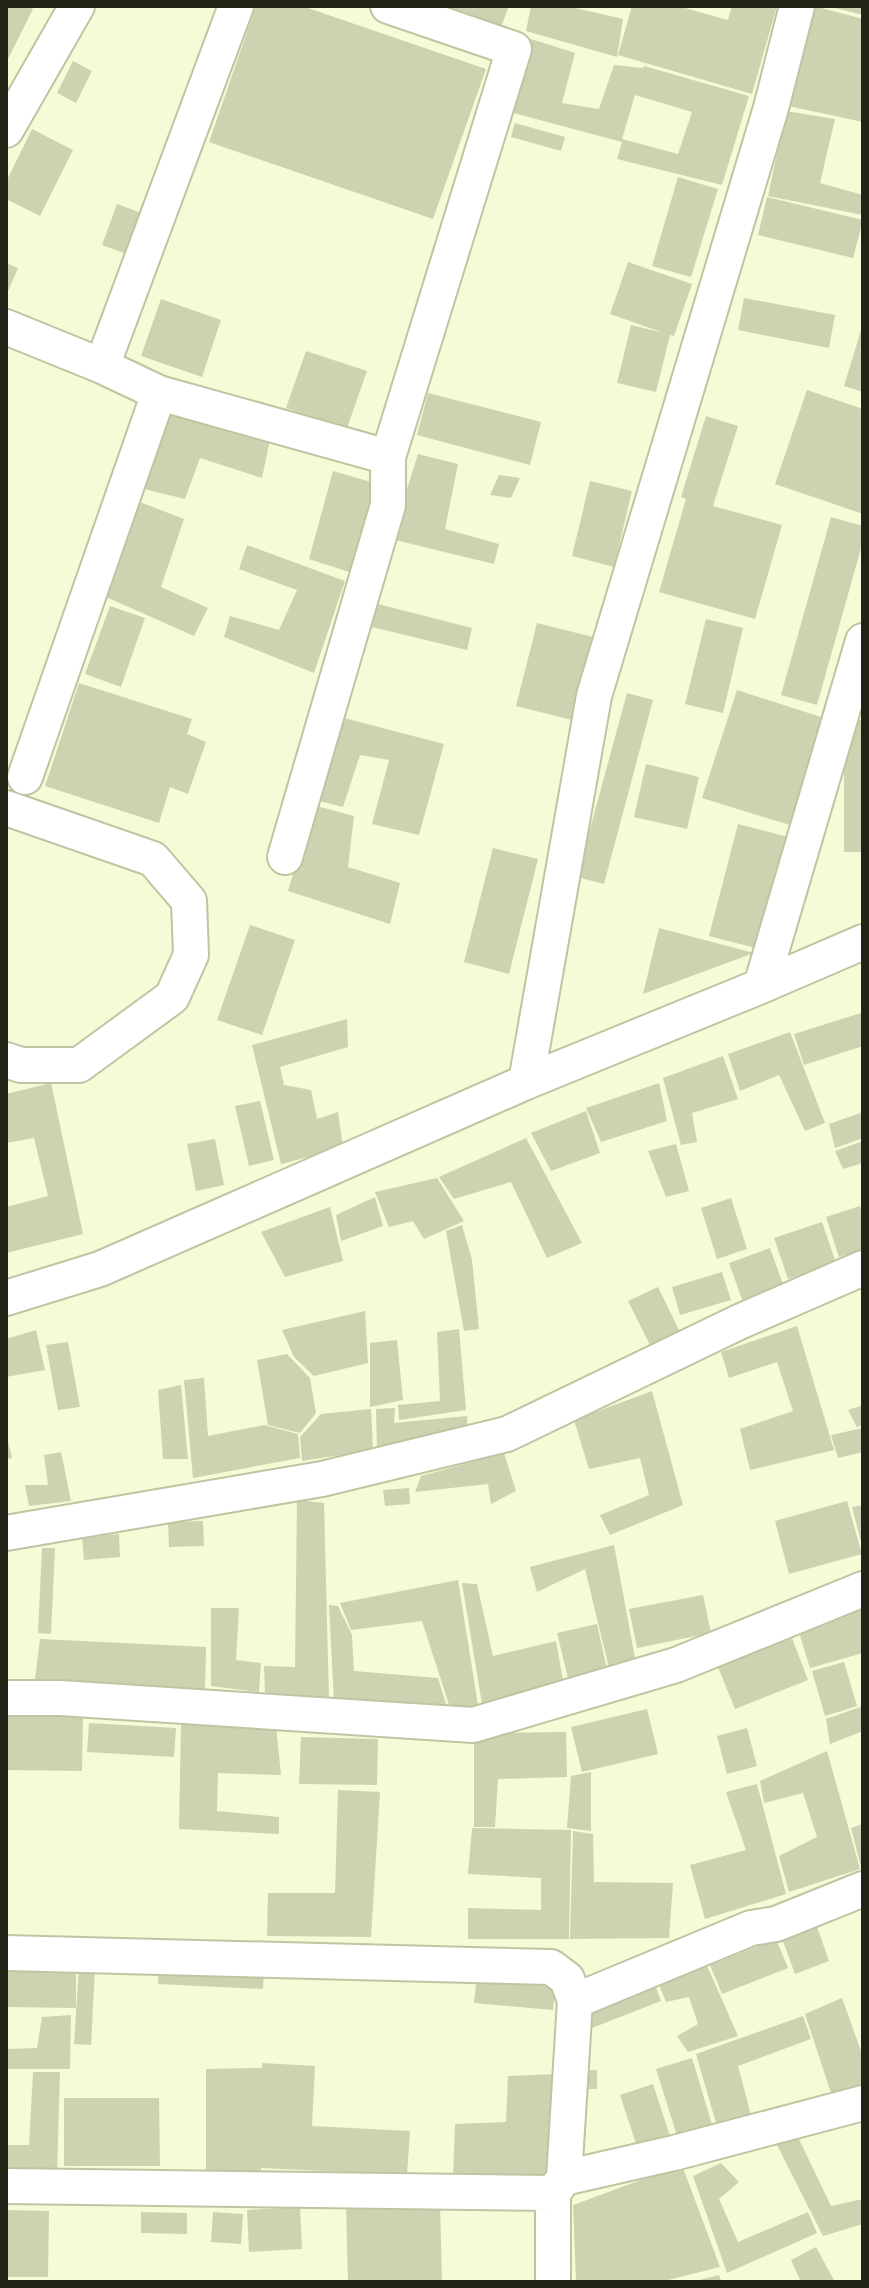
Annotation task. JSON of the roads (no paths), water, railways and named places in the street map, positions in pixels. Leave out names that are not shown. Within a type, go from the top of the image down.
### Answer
[{"type":"street","points":[[6,130],[77,6]]},
{"type":"street","points":[[102,366],[236,6]]},
{"type":"street","points":[[285,857],[388,505],[388,457],[514,49],[388,6]]},
{"type":"street","points":[[526,1082],[594,696],[766,123],[797,6]]},
{"type":"street","points":[[6,327],[159,393],[388,457]]},
{"type":"street","points":[[25,777],[159,393]]},
{"type":"street","points":[[761,986],[863,641]]},
{"type":"street","points":[[6,808],[153,859],[189,901],[191,955],[172,997],[79,1065],[21,1065],[6,1060]]},
{"type":"street","points":[[6,1298],[100,1269],[526,1082],[863,942]]},
{"type":"street","points":[[6,1533],[322,1479],[507,1434],[739,1322],[863,1268]]},
{"type":"street","points":[[6,1698],[60,1698],[473,1725],[676,1665],[863,1589]]},
{"type":"street","points":[[575,2001],[751,1928],[776,1924],[863,1889]]},
{"type":"street","points":[[6,1953],[551,1967],[567,1979],[575,2001],[553,2282]]},
{"type":"street","points":[[6,2186],[559,2185],[863,2103]]}]
